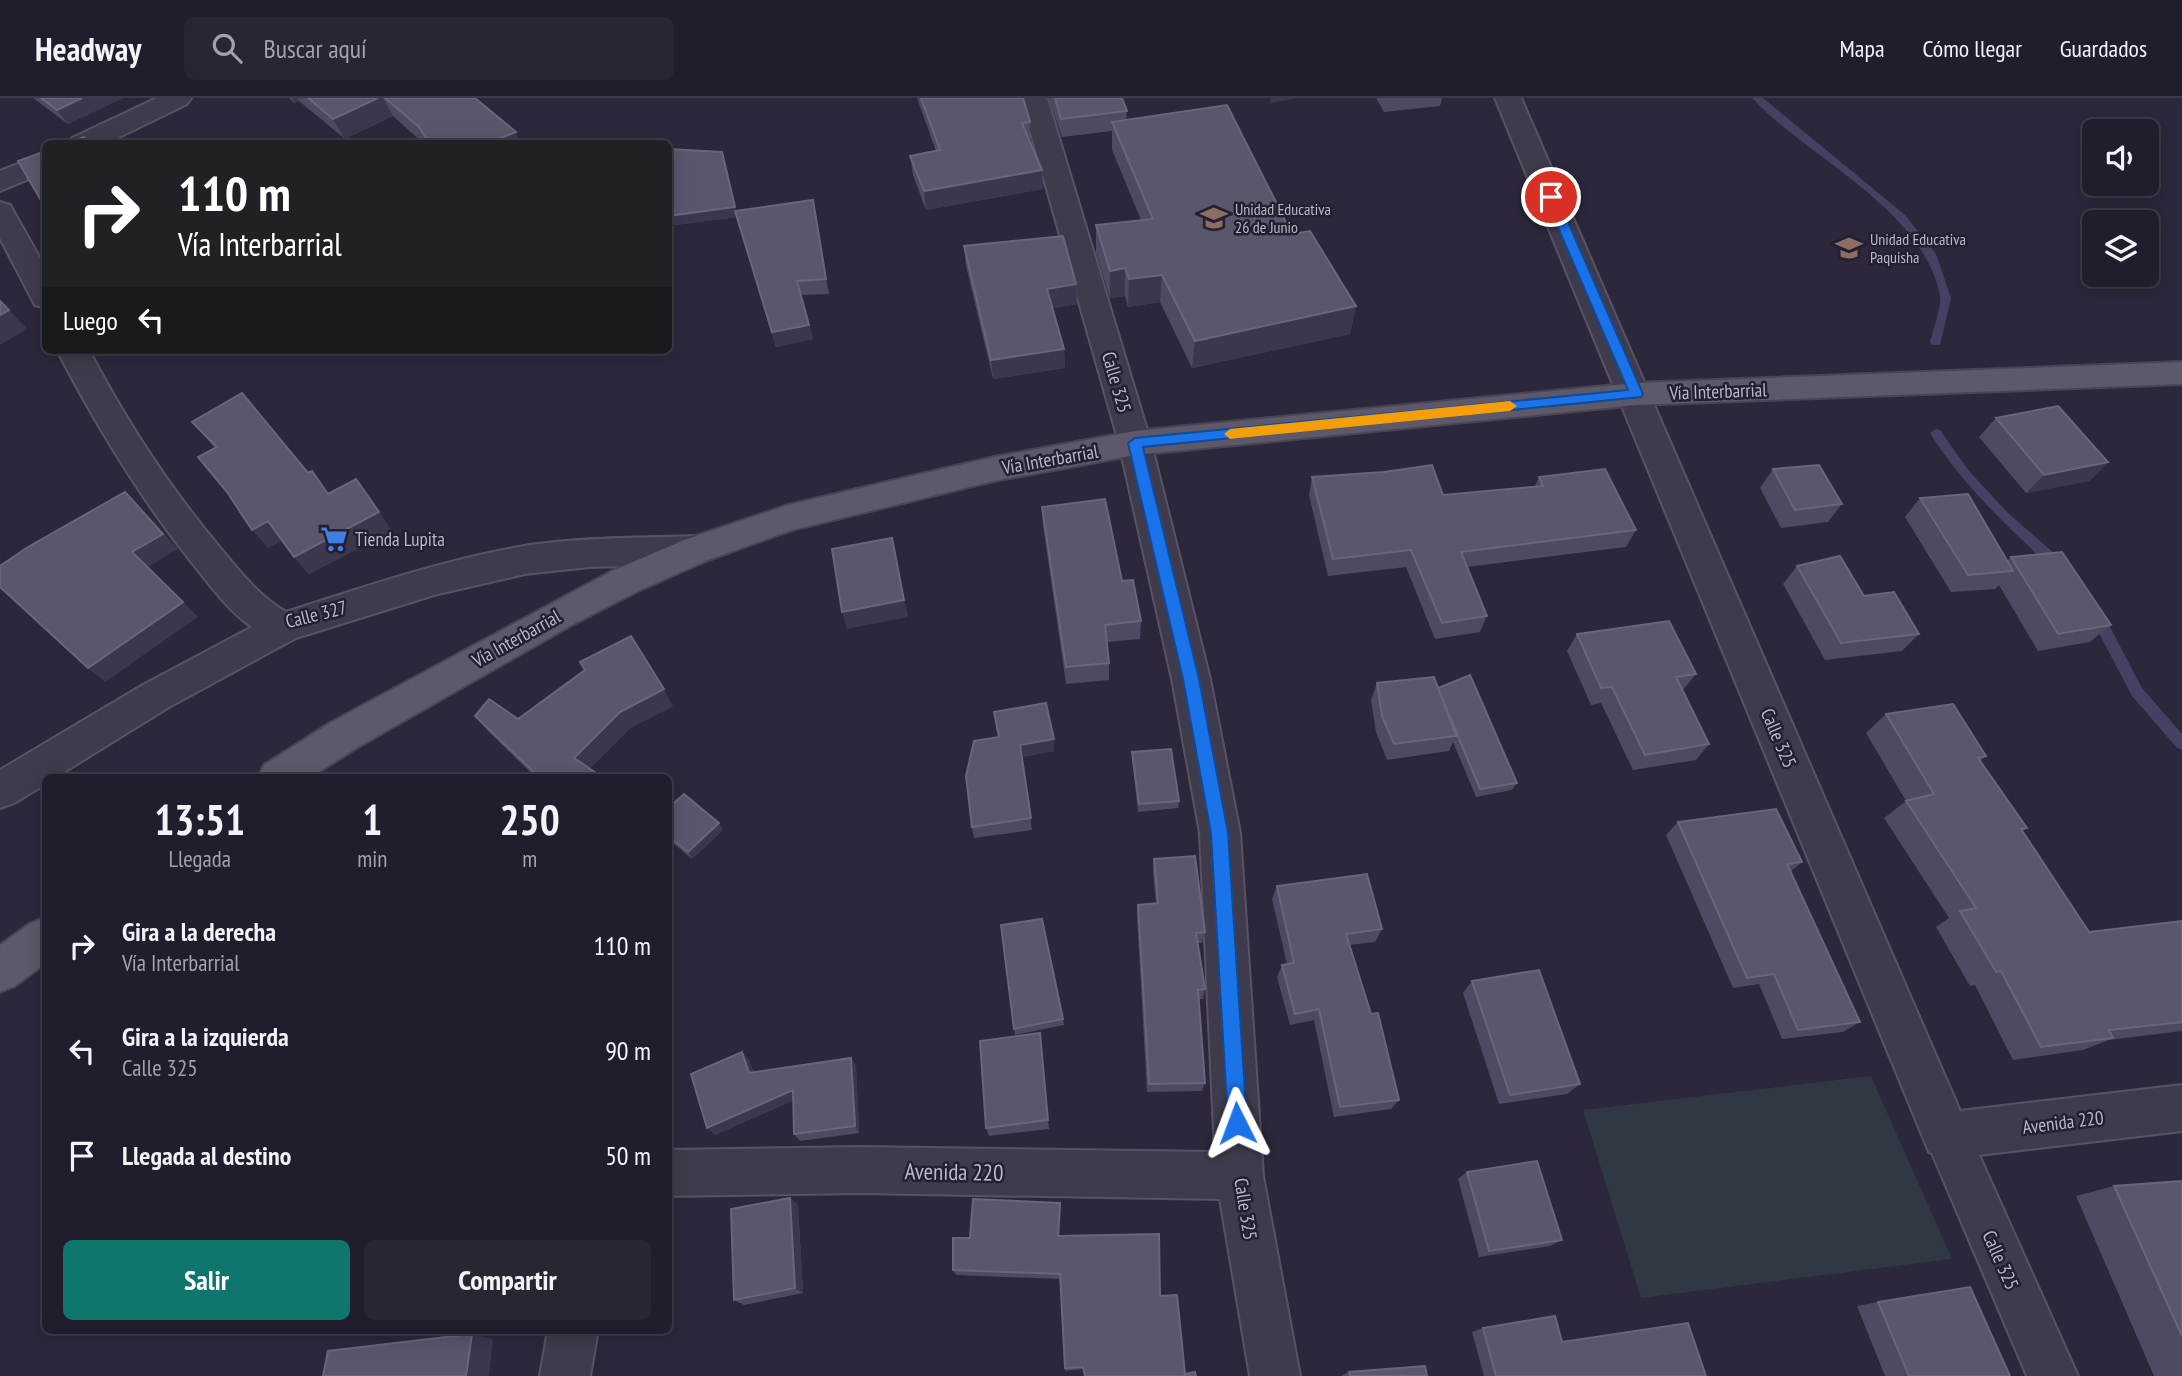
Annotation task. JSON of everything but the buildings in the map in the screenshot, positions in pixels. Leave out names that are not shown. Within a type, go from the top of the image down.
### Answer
[{"type":"main road","name":"Vía Interbarrial","points":[[283,774],[414,695],[557,616],[625,581],[696,550],[788,518],[884,493],[994,469],[1135,443],[1636,394],[2182,373]]},
{"type":"main road","points":[[0,971],[42,940]]},
{"type":"street","points":[[90,140],[178,98]]},
{"type":"street","name":"Calle 325","points":[[1034,98],[1135,443],[1191,679],[1220,833],[1240,1175],[1275,1376]]},
{"type":"street","name":"Calle 325","points":[[1508,98],[1636,394],[1945,1136],[2053,1376]]},
{"type":"street","points":[[0,182],[42,163]]},
{"type":"street","points":[[0,211],[42,290]]},
{"type":"street","name":"Calle 327","points":[[75,354],[107,418],[173,516],[246,604],[262,618],[284,627],[403,590],[527,560],[584,554],[696,550]]},
{"type":"street","points":[[0,791],[156,696],[284,627]]},
{"type":"street","name":"Avenida 220","points":[[1945,1136],[2182,1108]]},
{"type":"street","name":"Avenida 220","points":[[672,1172],[860,1170],[1240,1175]]},
{"type":"street","points":[[565,1376],[572,1334]]},
{"type":"shaded area","points":[[1871,1076],[1952,1259],[1641,1298],[1583,1110]]},
{"type":"waterway","points":[[1757,98],[1901,217],[1932,256],[1946,298],[1936,342]]},
{"type":"waterway","points":[[1936,433],[1965,474],[2003,515],[2058,565]]},
{"type":"waterway","points":[[2096,614],[2137,692],[2182,744]]},
{"type":"slow traffic","points":[[1230,434],[1510,406]]},
{"type":"place","name":"Unidad Educativa 26 de Junio","points":[[1214,218]]},
{"type":"place","name":"Unidad Educativa Paquisha","points":[[1849,248]]},
{"type":"place","name":"Tienda Lupita","points":[[334,539]]},
{"type":"route","points":[[1237,1123],[1220,833],[1191,679],[1135,443],[1636,394],[1551,197]]}]
